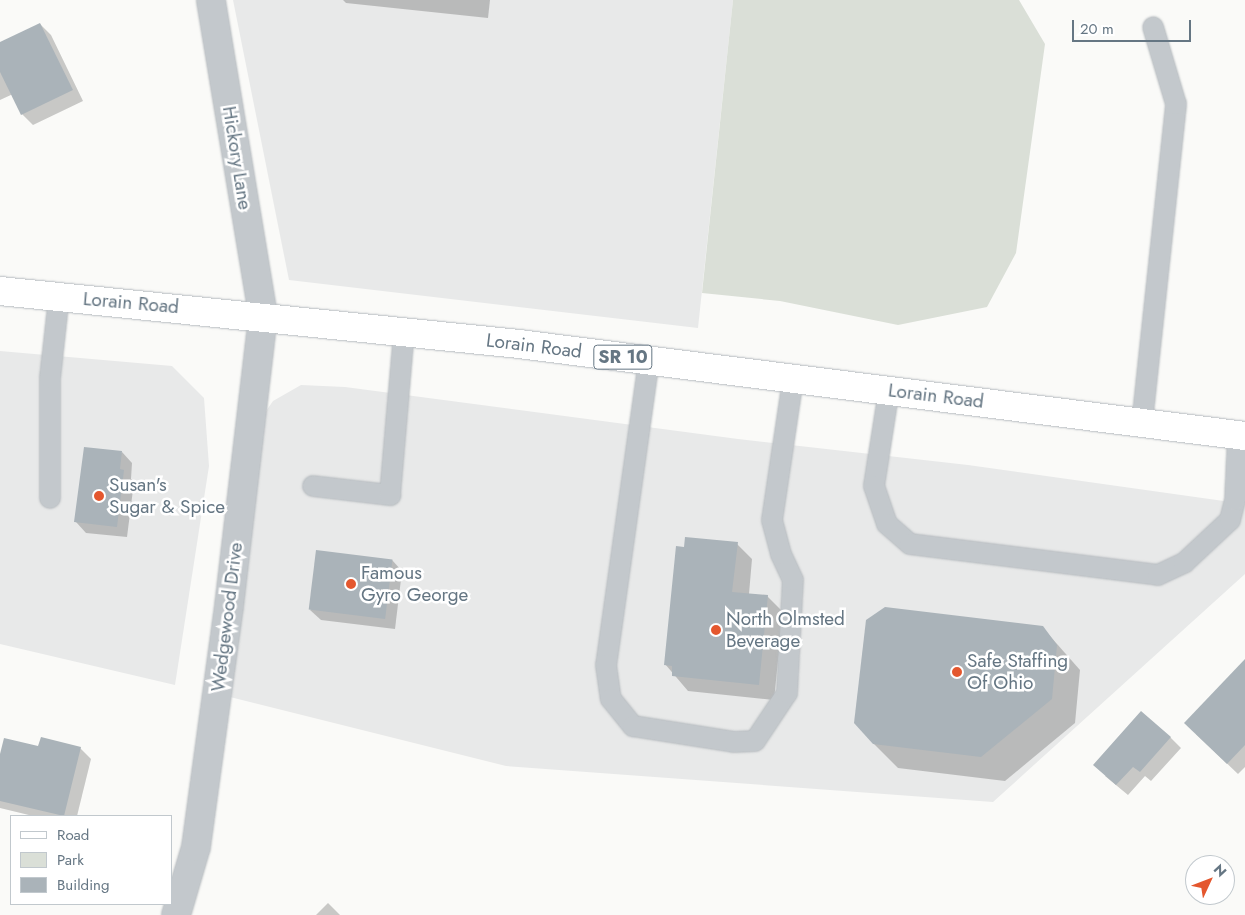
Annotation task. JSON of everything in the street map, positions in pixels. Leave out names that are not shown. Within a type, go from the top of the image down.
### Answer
[{"type":"main road","name":"Lorain Road","points":[[0,291],[263,315],[404,331],[1241,435]]},
{"type":"street","name":"Hickory Lane","points":[[210,0],[263,315]]},
{"type":"street","name":"Wedgewood Drive","points":[[176,915],[196,847],[230,606],[263,315]]},
{"type":"lane","points":[[1142,422],[1176,104],[1154,27]]},
{"type":"lane","points":[[50,498],[50,378],[58,296]]},
{"type":"lane","points":[[313,486],[390,495],[404,331]]},
{"type":"lane","points":[[649,360],[606,665],[611,699],[632,726],[734,742],[755,741],[787,693],[794,580],[781,554],[772,520],[793,378]]},
{"type":"lane","points":[[888,390],[874,486],[887,524],[910,544],[1158,575],[1184,564],[1230,520],[1235,500],[1241,435]]},
{"type":"shaded area","points":[[233,0],[733,0],[698,328],[289,280]]},
{"type":"shaded area","points":[[0,351],[172,366],[204,398],[209,466],[175,685],[0,644]]},
{"type":"shaded area","points":[[301,385],[345,387],[738,439],[968,465],[1245,504],[1245,574],[993,802],[506,766],[222,695],[264,414],[273,401]]},
{"type":"green space","points":[[733,0],[1019,0],[1045,44],[1016,253],[987,307],[898,325],[780,301],[702,293]]},
{"type":"building","points":[[40,23],[73,90],[21,115],[0,72],[0,42]]},
{"type":"building","name":"Susan's Sugar & Spice","points":[[84,447],[122,451],[120,469],[124,470],[117,527],[74,522]]},
{"type":"building","name":"North Olmsted Beverage","points":[[685,537],[738,542],[732,592],[768,595],[759,685],[672,676],[672,666],[664,665],[676,546],[684,547]]},
{"type":"building","name":"Famous Gyro George","points":[[316,550],[392,559],[385,619],[309,610]]},
{"type":"building","name":"Safe Staffing Of Ohio","points":[[885,607],[1043,626],[1057,645],[1052,699],[981,757],[873,744],[854,723],[866,620]]},
{"type":"building","points":[[1245,659],[1245,745],[1227,764],[1184,723]]},
{"type":"building","points":[[1141,711],[1171,737],[1140,772],[1133,767],[1116,785],[1093,765]]},
{"type":"building","points":[[41,737],[81,747],[64,815],[0,801],[0,754],[4,738],[38,746]]},
{"type":"place","name":"Susan's Sugar & Spice","points":[[99,496]]},
{"type":"place","name":"Famous Gyro George","points":[[351,584]]},
{"type":"place","name":"North Olmsted Beverage","points":[[716,630]]},
{"type":"place","name":"Safe Staffing Of Ohio","points":[[957,672]]}]
